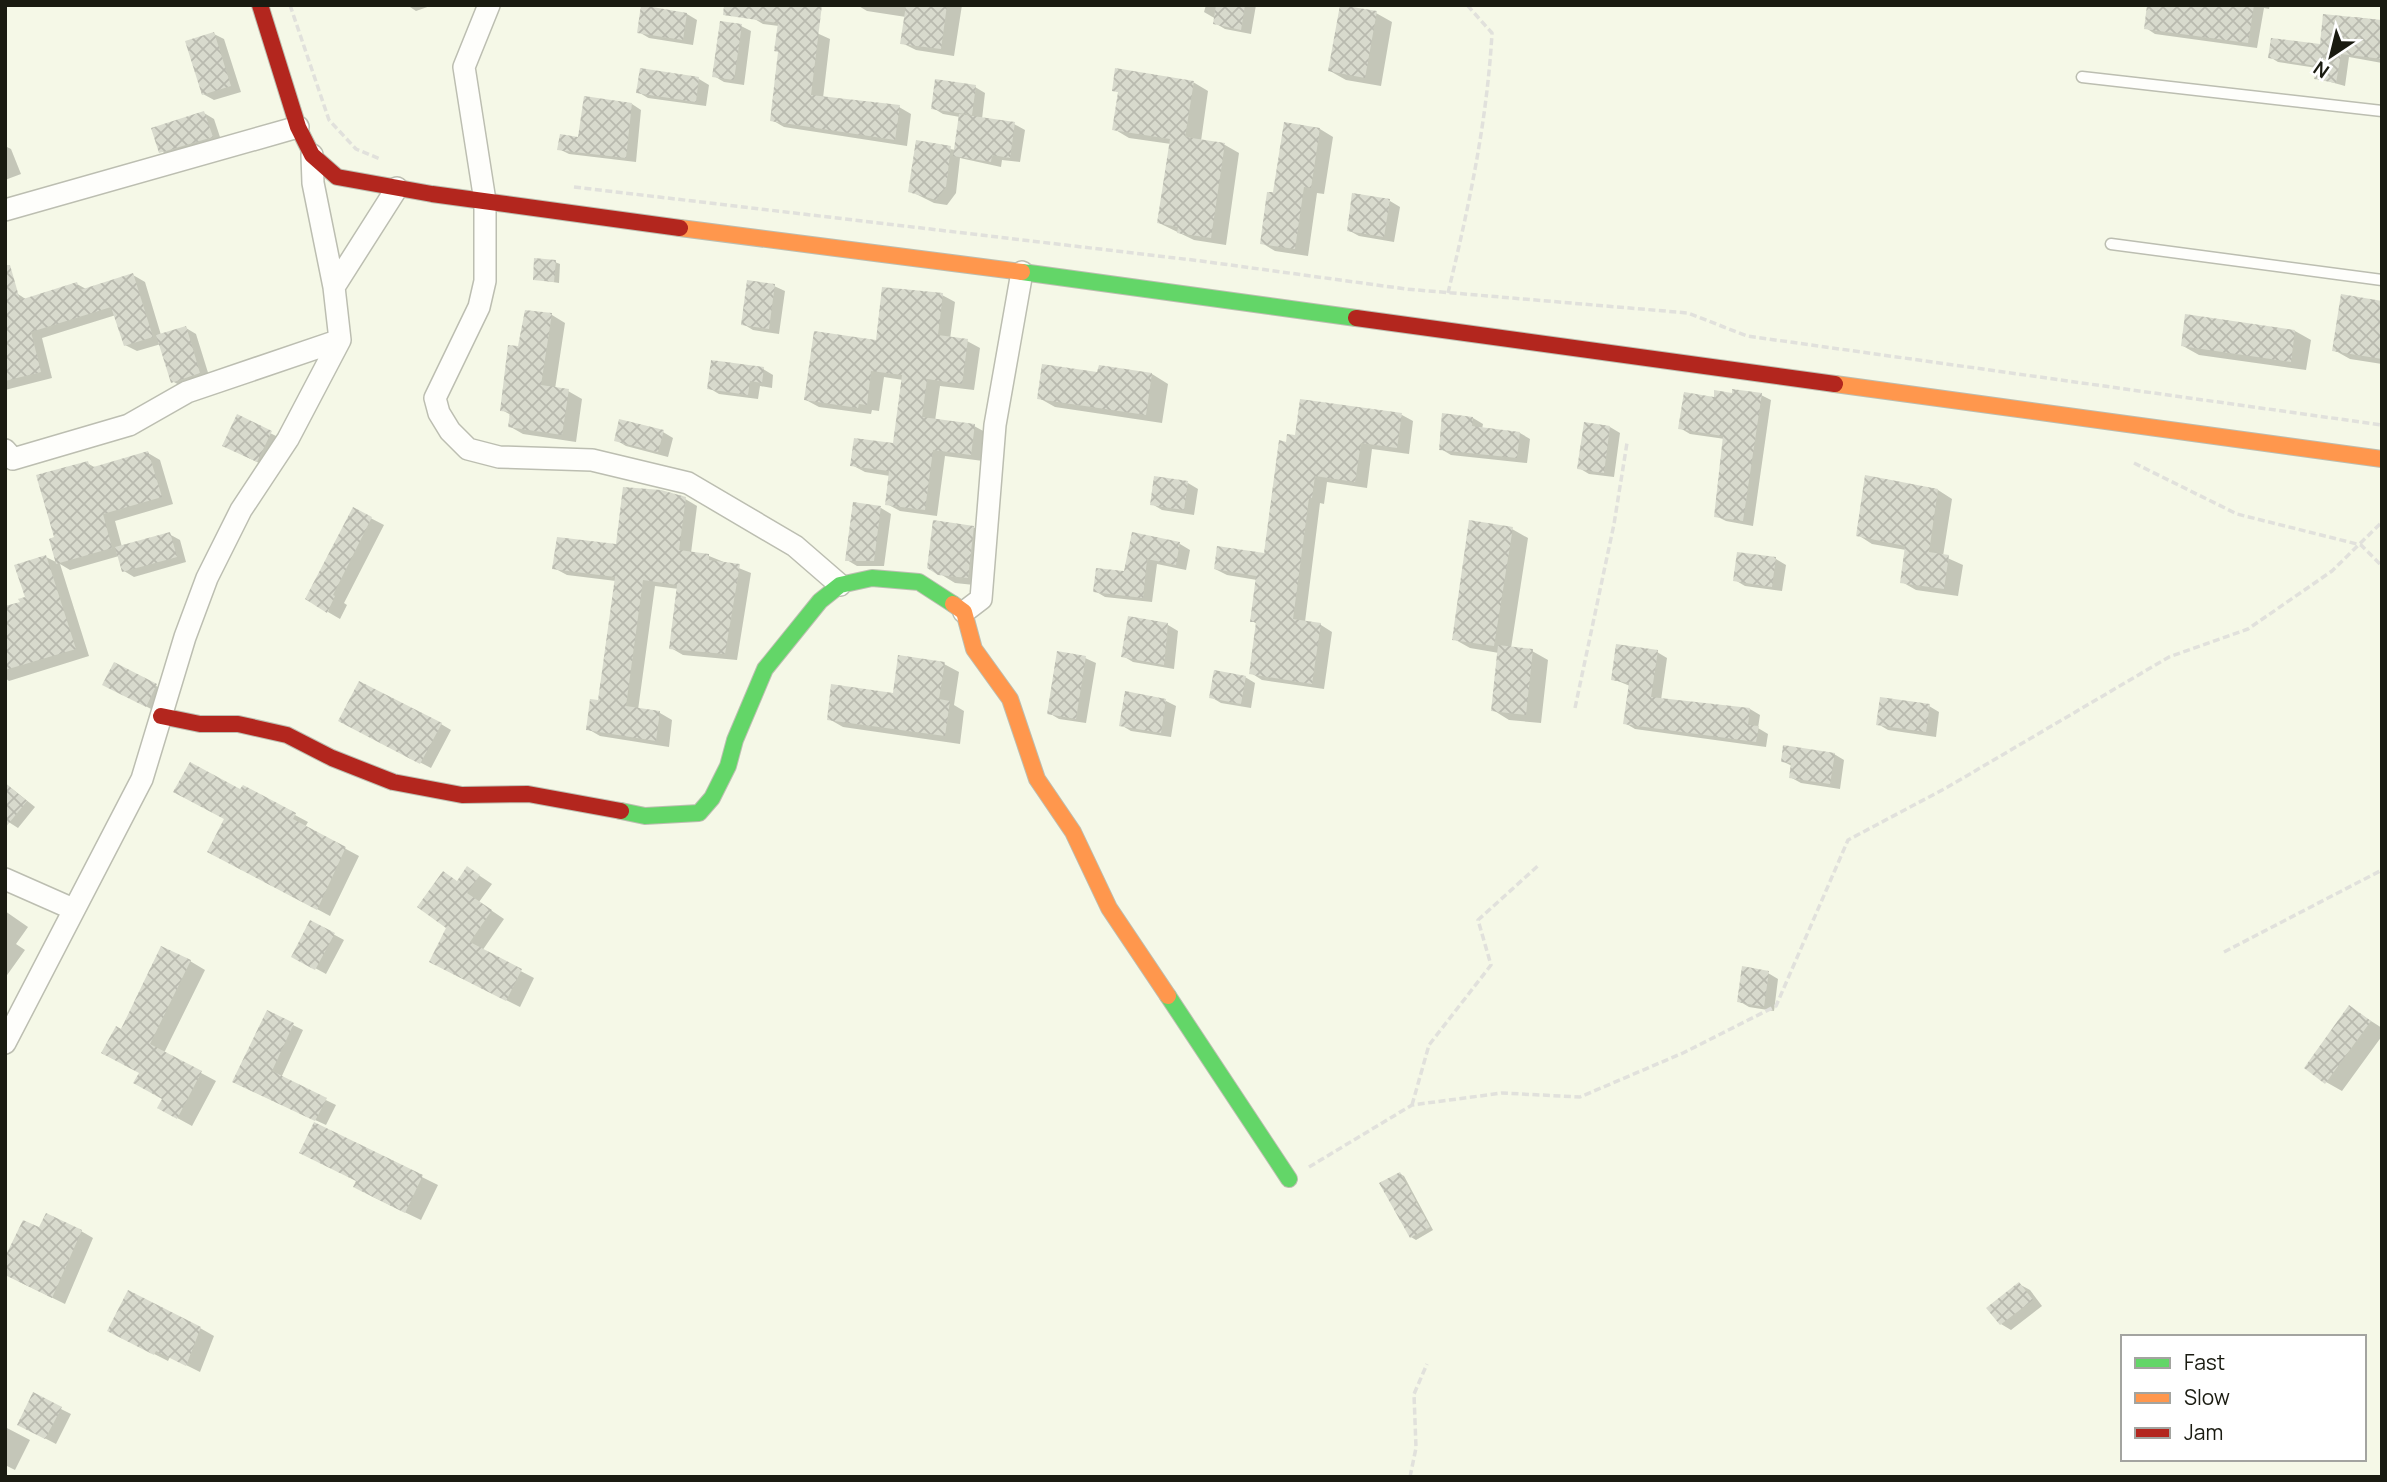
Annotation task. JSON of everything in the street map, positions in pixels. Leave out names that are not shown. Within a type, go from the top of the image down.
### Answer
[{"type":"street","points":[[260,5],[298,127],[312,155],[337,177],[485,201],[2382,459]]},
{"type":"street","points":[[489,5],[464,67],[485,201],[485,281],[479,307],[435,398],[439,413],[450,431],[468,449],[499,457],[593,460],[688,483],[795,546],[840,585]]},
{"type":"street","points":[[5,210],[298,127]]},
{"type":"street","points":[[5,1042],[142,779],[207,578],[241,510],[288,439],[340,340],[334,287],[313,183],[312,155]]},
{"type":"street","points":[[334,287],[397,188]]},
{"type":"street","points":[[964,612],[981,599],[995,425],[1022,272]]},
{"type":"street","points":[[5,450],[13,459],[129,425],[187,392],[340,340]]},
{"type":"street","points":[[161,716],[200,724],[238,723],[287,735],[332,758],[393,782],[462,795],[528,794],[645,816],[699,813],[712,798],[728,766],[735,740],[765,668],[820,601],[840,585],[872,578],[919,582],[964,612],[974,649],[1010,699],[1037,779],[1073,832],[1109,908],[1289,1179]]},
{"type":"street","points":[[5,880],[73,909]]},
{"type":"lane","points":[[2082,78],[2382,111]]},
{"type":"lane","points":[[2111,244],[2382,280]]},
{"type":"path","points":[[290,5],[329,120],[356,149],[391,163]]},
{"type":"path","points":[[1448,293],[1475,180],[1488,96],[1492,33],[1467,5]]},
{"type":"path","points":[[571,187],[1448,293],[1688,313],[1747,336],[2382,425]]},
{"type":"path","points":[[1575,708],[1614,524],[1627,443]]},
{"type":"path","points":[[2134,463],[2237,514],[2361,545],[2382,566]]},
{"type":"path","points":[[1289,1179],[1412,1105],[1502,1093],[1580,1097],[1683,1053],[1776,1006],[1848,840],[1946,788],[2169,657],[2248,629],[2332,572],[2382,522]]},
{"type":"path","points":[[1412,1105],[1429,1045],[1491,965],[1478,920],[1540,864]]},
{"type":"path","points":[[2224,952],[2382,870]]},
{"type":"path","points":[[1410,1477],[1416,1448],[1414,1394],[1427,1364]]},
{"type":"building","points":[[641,5],[687,13],[683,40],[637,33]]},
{"type":"building","points":[[724,5],[822,5],[811,95],[900,105],[895,140],[770,121],[778,52],[774,51],[778,23],[723,15]]},
{"type":"building","points":[[906,5],[947,5],[941,49],[900,44]]},
{"type":"building","points":[[1216,5],[1245,5],[1241,30],[1213,24]]},
{"type":"building","points":[[1340,5],[1377,11],[1365,78],[1328,71]]},
{"type":"building","points":[[2147,5],[2254,5],[2248,43],[2144,29]]},
{"type":"building","points":[[2323,14],[2382,20],[2382,59],[2341,54],[2336,83],[2314,79],[2316,66],[2268,58],[2271,38],[2320,44]]},
{"type":"building","points":[[720,21],[742,24],[734,80],[712,77]]},
{"type":"building","points":[[214,32],[231,86],[202,95],[185,41]]},
{"type":"building","points":[[640,68],[699,77],[696,102],[636,93]]},
{"type":"building","points":[[1115,68],[1194,81],[1185,137],[1225,143],[1211,238],[1177,233],[1178,227],[1157,223],[1170,139],[1112,130],[1118,92],[1112,91]]},
{"type":"building","points":[[935,79],[976,85],[972,115],[931,109]]},
{"type":"building","points":[[584,96],[632,103],[626,158],[557,150],[560,134],[578,137]]},
{"type":"building","points":[[204,111],[213,137],[159,153],[151,128]]},
{"type":"building","points":[[959,114],[1015,122],[1010,158],[992,155],[991,162],[953,156]]},
{"type":"building","points":[[1284,122],[1320,128],[1311,188],[1304,187],[1295,249],[1260,244],[1267,192],[1273,192]]},
{"type":"building","points":[[916,140],[951,146],[946,187],[936,200],[908,192]]},
{"type":"building","points":[[1352,193],[1390,199],[1384,237],[1347,231]]},
{"type":"building","points":[[534,258],[556,260],[554,282],[533,280]]},
{"type":"building","points":[[5,265],[10,265],[20,300],[77,282],[80,290],[133,273],[153,337],[124,346],[111,307],[31,332],[41,372],[5,381]]},
{"type":"building","points":[[747,280],[775,284],[769,329],[741,325]]},
{"type":"building","points":[[882,287],[943,293],[938,335],[968,339],[962,384],[927,379],[922,417],[975,424],[971,455],[933,450],[925,510],[885,505],[889,471],[850,466],[854,438],[893,443],[902,375],[871,371],[867,405],[859,404],[858,408],[804,400],[814,331],[876,340]]},
{"type":"building","points":[[2341,294],[2382,301],[2382,359],[2332,351]]},
{"type":"building","points":[[525,310],[552,313],[541,385],[569,389],[562,435],[508,427],[510,412],[500,411],[508,345],[518,346]]},
{"type":"building","points":[[2185,314],[2295,330],[2291,362],[2181,346]]},
{"type":"building","points":[[186,326],[200,373],[171,383],[156,335]]},
{"type":"building","points":[[711,360],[764,367],[762,383],[750,381],[748,395],[707,389]]},
{"type":"building","points":[[1042,364],[1097,372],[1099,365],[1152,373],[1146,415],[1037,399]]},
{"type":"building","points":[[1732,389],[1762,393],[1743,521],[1714,517],[1723,436],[1678,429],[1684,392],[1714,397],[1714,390],[1732,393]]},
{"type":"building","points":[[1300,399],[1402,413],[1397,448],[1361,443],[1355,482],[1315,476],[1312,498],[1309,498],[1293,619],[1321,623],[1312,684],[1249,674],[1256,622],[1250,622],[1256,576],[1214,569],[1217,546],[1264,553],[1279,440],[1286,442],[1287,434],[1295,435]]},
{"type":"building","points":[[1442,413],[1473,417],[1472,426],[1520,432],[1517,458],[1439,450]]},
{"type":"building","points":[[237,414],[272,431],[257,462],[222,446]]},
{"type":"building","points":[[619,419],[664,430],[658,452],[614,441]]},
{"type":"building","points":[[1584,422],[1610,426],[1604,473],[1577,469]]},
{"type":"building","points":[[148,451],[162,497],[103,514],[112,548],[56,564],[49,539],[54,537],[36,475],[88,461],[90,468]]},
{"type":"building","points":[[1865,475],[1938,489],[1929,552],[1949,555],[1944,589],[1900,583],[1905,546],[1856,536]]},
{"type":"building","points":[[1154,476],[1188,481],[1184,510],[1150,505]]},
{"type":"building","points":[[623,487],[661,490],[686,497],[679,550],[709,554],[709,560],[740,564],[725,654],[669,649],[677,585],[643,580],[626,706],[660,711],[656,741],[586,730],[590,699],[598,700],[615,577],[552,569],[557,537],[616,544]]},
{"type":"building","points":[[853,502],[881,506],[874,561],[845,561]]},
{"type":"building","points":[[353,507],[372,517],[333,595],[335,596],[327,613],[305,599]]},
{"type":"building","points":[[933,520],[974,526],[968,578],[938,575],[927,568]]},
{"type":"building","points":[[1469,520],[1513,527],[1494,646],[1452,640]]},
{"type":"building","points":[[170,532],[177,557],[122,572],[115,547]]},
{"type":"building","points":[[1132,532],[1180,542],[1176,565],[1147,559],[1143,598],[1093,592],[1096,568],[1124,571]]},
{"type":"building","points":[[1737,552],[1776,557],[1772,587],[1733,581]]},
{"type":"building","points":[[46,555],[76,649],[5,670],[5,606],[20,602],[18,599],[25,597],[14,565]]},
{"type":"building","points":[[1128,616],[1168,623],[1164,665],[1121,657]]},
{"type":"building","points":[[1616,644],[1658,650],[1651,697],[1750,708],[1748,725],[1759,726],[1756,742],[1623,724],[1629,683],[1611,680]]},
{"type":"building","points":[[1498,645],[1533,649],[1526,715],[1491,711]]},
{"type":"building","points":[[1057,651],[1086,656],[1076,719],[1047,714]]},
{"type":"building","points":[[898,655],[945,662],[939,699],[950,701],[945,736],[827,720],[831,684],[893,693]]},
{"type":"building","points":[[114,662],[157,684],[146,707],[102,685]]},
{"type":"building","points":[[1214,670],[1246,676],[1241,704],[1209,698]]},
{"type":"building","points":[[359,681],[442,723],[420,764],[338,721]]},
{"type":"building","points":[[1125,691],[1166,699],[1161,733],[1119,726]]},
{"type":"building","points":[[1880,697],[1930,704],[1926,732],[1876,725]]},
{"type":"building","points":[[1783,745],[1835,753],[1830,784],[1789,778],[1791,763],[1781,762]]},
{"type":"building","points":[[190,762],[240,789],[243,785],[296,813],[293,819],[346,847],[317,910],[207,852],[224,819],[173,792]]},
{"type":"building","points":[[5,783],[27,801],[5,828]]},
{"type":"building","points":[[467,866],[480,875],[467,893],[492,910],[470,942],[522,969],[506,1001],[429,962],[446,928],[417,907],[443,871],[457,881]]},
{"type":"building","points":[[310,920],[335,933],[315,970],[291,957]]},
{"type":"building","points":[[161,946],[191,960],[150,1044],[202,1071],[177,1119],[157,1108],[162,1099],[133,1083],[139,1073],[101,1053],[116,1026],[121,1029]]},
{"type":"building","points":[[1742,966],[1769,971],[1764,1007],[1737,1002]]},
{"type":"building","points":[[2349,1005],[2371,1021],[2325,1084],[2304,1068]]},
{"type":"building","points":[[267,1010],[294,1023],[272,1071],[327,1098],[315,1121],[232,1082]]},
{"type":"building","points":[[314,1122],[423,1175],[405,1213],[353,1187],[356,1181],[299,1153]]},
{"type":"building","points":[[1400,1172],[1430,1227],[1410,1238],[1379,1183]]},
{"type":"building","points":[[46,1213],[82,1230],[52,1298],[5,1275],[5,1257],[23,1220],[39,1227]]},
{"type":"building","points":[[2019,1282],[2033,1300],[2000,1325],[1986,1308]]},
{"type":"building","points":[[128,1290],[201,1327],[186,1366],[156,1351],[154,1355],[107,1331]]},
{"type":"building","points":[[33,1392],[62,1407],[45,1439],[17,1425]]},
{"type":"traffic: fast","points":[[1022,272],[1356,318]]},
{"type":"traffic: fast","points":[[621,811],[645,816],[699,813],[712,798],[728,766],[735,740],[765,669],[820,601],[840,585],[872,578],[919,582],[953,604]]},
{"type":"traffic: fast","points":[[1168,996],[1289,1179]]},
{"type":"traffic: slow","points":[[680,228],[1022,272]]},
{"type":"traffic: slow","points":[[1835,384],[2382,459]]},
{"type":"traffic: slow","points":[[953,604],[964,612],[974,649],[1010,699],[1037,779],[1073,832],[1109,908],[1168,996]]},
{"type":"traffic: jam","points":[[260,5],[298,127],[312,155],[337,177],[432,194],[680,228]]},
{"type":"traffic: jam","points":[[1356,318],[1835,384]]},
{"type":"traffic: jam","points":[[161,716],[200,724],[238,724],[287,735],[332,758],[393,782],[462,795],[528,794],[621,811]]}]
